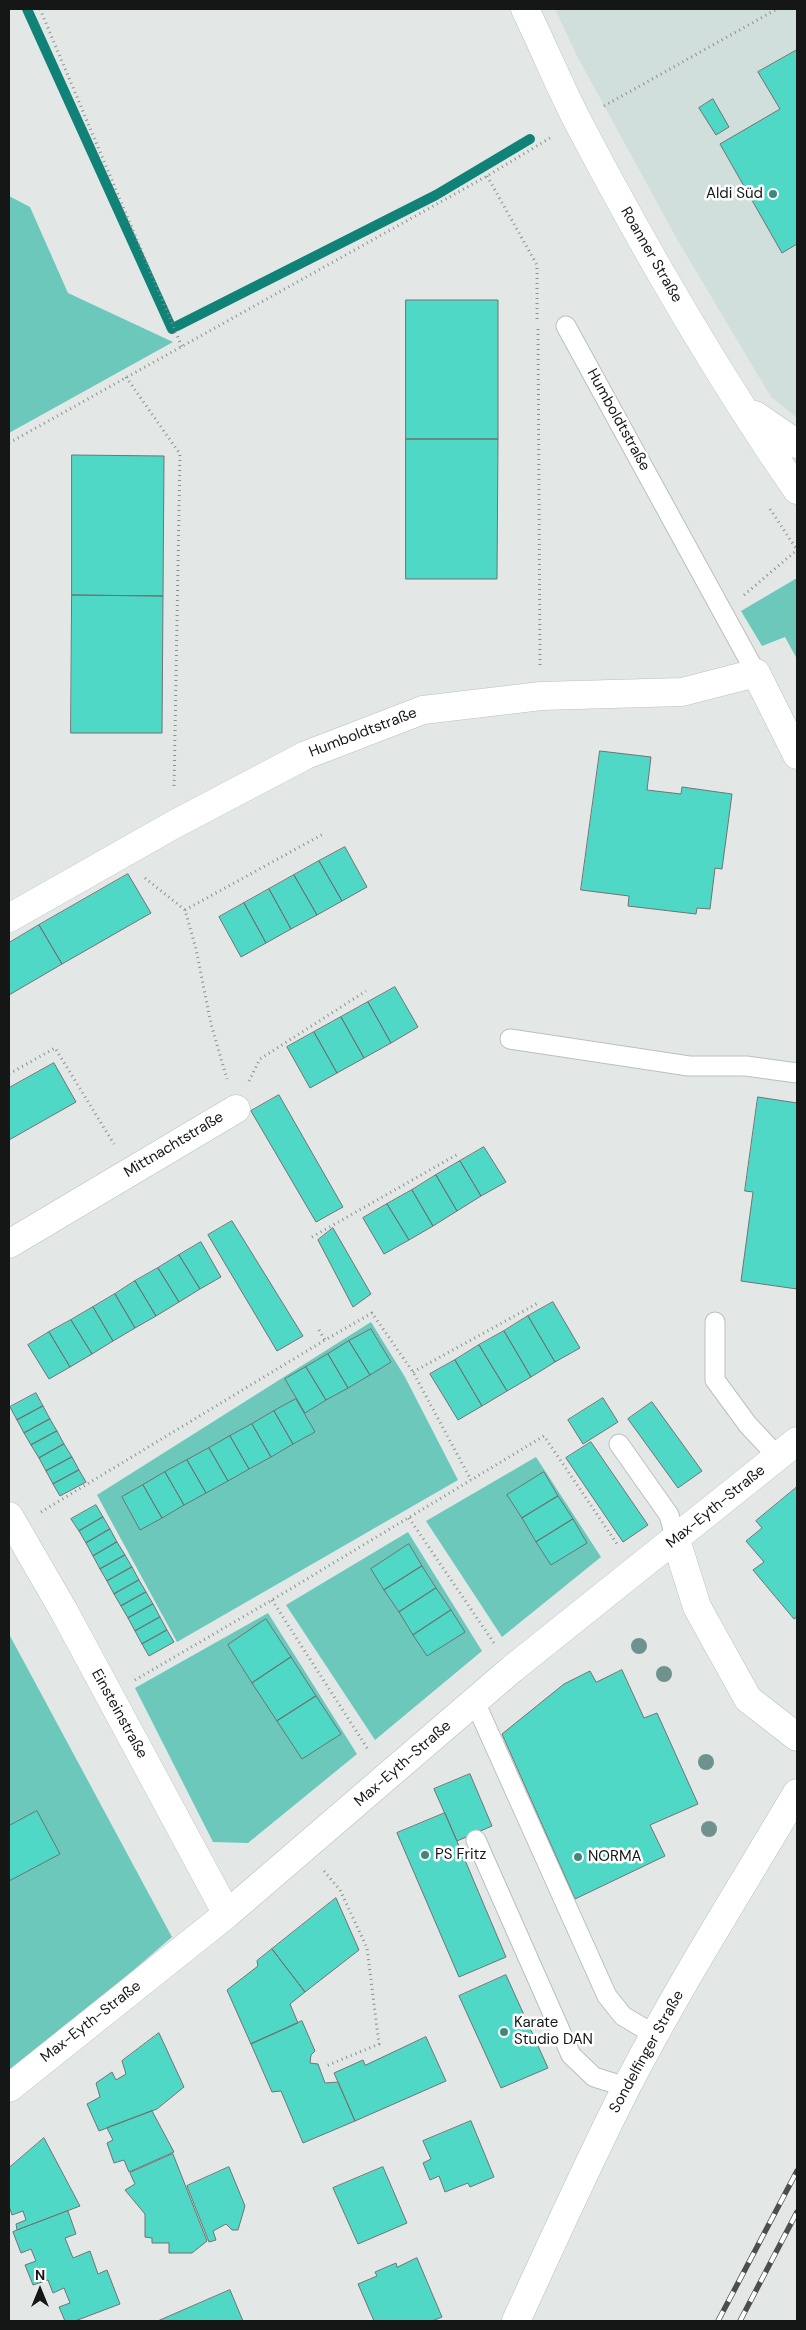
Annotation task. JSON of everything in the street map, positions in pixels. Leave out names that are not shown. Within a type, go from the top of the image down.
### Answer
[{"type":"street","name":"Roanner Straße","points":[[525,9],[577,120],[682,310],[740,404],[797,490]]},
{"type":"street","points":[[740,404],[797,444]]},
{"type":"street","name":"Humboldtstraße","points":[[9,918],[173,825],[306,755],[423,710],[540,696],[682,692],[756,673],[797,755]]},
{"type":"street","name":"Mittnachtstraße","points":[[9,1244],[236,1109]]},
{"type":"street","name":"Max-Eyth-Straße","points":[[9,2088],[227,1914],[387,1779],[512,1669],[788,1449]]},
{"type":"street","name":"Einsteinstraße","points":[[12,1521],[227,1914]]},
{"type":"street","points":[[676,1540],[697,1607],[748,1700],[797,1737]]},
{"type":"street","name":"Sondelfinger Straße","points":[[516,2321],[582,2175],[626,2087],[797,1793]]},
{"type":"lane","name":"Humboldtstraße","points":[[566,326],[724,611],[756,673]]},
{"type":"lane","points":[[510,1039],[689,1066],[746,1066],[797,1073]]},
{"type":"lane","points":[[715,1322],[714,1380],[748,1425],[788,1449]]},
{"type":"lane","points":[[619,1444],[669,1515],[676,1540]]},
{"type":"lane","points":[[475,1702],[607,1996],[623,2016],[655,2035]]},
{"type":"lane","points":[[476,1840],[571,2055],[594,2077],[626,2087]]},
{"type":"path","points":[[40,9],[182,346]]},
{"type":"path","points":[[597,110],[777,9]]},
{"type":"path","points":[[9,443],[487,176],[549,137]]},
{"type":"path","points":[[487,176],[537,265],[540,696]]},
{"type":"path","points":[[126,377],[180,454],[173,825]]},
{"type":"path","points":[[724,611],[797,550]]},
{"type":"path","points":[[185,910],[324,833]]},
{"type":"path","points":[[118,856],[185,910],[196,949],[211,1024],[236,1109]]},
{"type":"path","name":"Mittnachtstraße","points":[[236,1109],[260,1059],[366,990]]},
{"type":"path","points":[[9,1074],[55,1048],[130,1171]]},
{"type":"path","points":[[312,1237],[458,1154]]},
{"type":"path","points":[[413,1372],[538,1303]]},
{"type":"path","points":[[12,1521],[372,1313],[413,1372],[471,1480]]},
{"type":"path","points":[[319,1330],[325,1340]]},
{"type":"path","points":[[108,1695],[272,1600],[544,1436],[636,1571]]},
{"type":"path","points":[[409,1518],[512,1669]]},
{"type":"path","points":[[272,1600],[387,1779]]},
{"type":"path","points":[[305,1848],[340,1890],[366,1948],[379,2044],[326,2066]]},
{"type":"shaded area","points":[[555,9],[797,9],[797,418],[771,397],[678,241],[577,56]]},
{"type":"green space","points":[[9,196],[30,207],[68,293],[173,342],[9,433]]},
{"type":"green space","points":[[797,578],[797,659],[785,637],[762,646],[741,611]]},
{"type":"green space","points":[[371,1322],[405,1377],[458,1480],[177,1642],[97,1495]]},
{"type":"green space","points":[[536,1457],[601,1557],[502,1637],[426,1521]]},
{"type":"green space","points":[[408,1532],[482,1651],[375,1740],[286,1605]]},
{"type":"green space","points":[[268,1613],[357,1754],[248,1843],[213,1842],[135,1688]]},
{"type":"green space","points":[[9,1634],[172,1937],[9,2077]]},
{"type":"building","name":"Aldi Süd","points":[[797,50],[797,244],[782,253],[720,144],[780,109],[758,72]]},
{"type":"building","points":[[713,99],[729,127],[716,135],[699,108]]},
{"type":"building","points":[[406,300],[498,300],[498,439],[406,439]]},
{"type":"building","points":[[406,439],[498,439],[497,579],[406,579]]},
{"type":"building","points":[[72,455],[164,456],[163,596],[72,595]]},
{"type":"building","points":[[72,595],[163,596],[162,733],[71,733]]},
{"type":"building","points":[[600,751],[651,757],[647,790],[681,794],[682,787],[732,794],[722,869],[715,868],[710,909],[697,908],[696,914],[628,906],[629,896],[581,890]]},
{"type":"building","points":[[345,847],[367,887],[342,901],[319,861]]},
{"type":"building","points":[[319,861],[342,901],[317,915],[294,875]]},
{"type":"building","points":[[128,874],[151,913],[62,964],[39,925]]},
{"type":"building","points":[[294,875],[317,915],[291,929],[269,889]]},
{"type":"building","points":[[269,889],[291,929],[266,943],[244,903]]},
{"type":"building","points":[[244,903],[266,943],[241,957],[219,917]]},
{"type":"building","points":[[39,925],[62,964],[9,995],[9,943]]},
{"type":"building","points":[[395,987],[418,1027],[391,1043],[368,1002]]},
{"type":"building","points":[[368,1002],[391,1043],[364,1058],[341,1017]]},
{"type":"building","points":[[341,1017],[364,1058],[337,1073],[314,1032]]},
{"type":"building","points":[[314,1032],[337,1073],[310,1088],[287,1047]]},
{"type":"building","points":[[54,1063],[76,1102],[9,1140],[9,1088]]},
{"type":"building","points":[[279,1095],[343,1207],[316,1222],[251,1111]]},
{"type":"building","points":[[758,1097],[797,1103],[797,1289],[741,1281],[753,1192],[745,1191]]},
{"type":"building","points":[[484,1147],[506,1182],[481,1196],[460,1161]]},
{"type":"building","points":[[460,1161],[481,1196],[457,1211],[436,1175]]},
{"type":"building","points":[[436,1175],[457,1211],[433,1226],[412,1190]]},
{"type":"building","points":[[412,1190],[433,1226],[409,1240],[387,1204]]},
{"type":"building","points":[[387,1204],[409,1240],[384,1254],[363,1218]]},
{"type":"building","points":[[232,1221],[303,1336],[277,1351],[208,1235]]},
{"type":"building","points":[[333,1228],[371,1294],[353,1307],[318,1240]]},
{"type":"building","points":[[201,1242],[221,1277],[200,1289],[179,1255]]},
{"type":"building","points":[[179,1255],[200,1289],[179,1302],[158,1268]]},
{"type":"building","points":[[158,1268],[179,1302],[156,1316],[135,1281]]},
{"type":"building","points":[[135,1281],[156,1316],[135,1328],[115,1294]]},
{"type":"building","points":[[115,1294],[135,1328],[113,1341],[93,1307]]},
{"type":"building","points":[[553,1302],[580,1348],[555,1362],[528,1316]]},
{"type":"building","points":[[93,1307],[113,1341],[92,1354],[71,1320]]},
{"type":"building","points":[[528,1316],[555,1362],[531,1377],[504,1331]]},
{"type":"building","points":[[71,1320],[92,1354],[70,1367],[49,1332]]},
{"type":"building","points":[[371,1329],[391,1362],[370,1375],[349,1341]]},
{"type":"building","points":[[504,1331],[531,1377],[507,1391],[479,1345]]},
{"type":"building","points":[[49,1332],[70,1367],[49,1379],[28,1345]]},
{"type":"building","points":[[349,1341],[370,1375],[348,1388],[328,1354]]},
{"type":"building","points":[[479,1345],[507,1391],[482,1406],[455,1360]]},
{"type":"building","points":[[328,1354],[348,1388],[326,1400],[306,1367]]},
{"type":"building","points":[[455,1360],[482,1406],[458,1420],[430,1374]]},
{"type":"building","points":[[306,1367],[326,1400],[305,1413],[285,1379]]},
{"type":"building","points":[[36,1393],[43,1406],[17,1420],[10,1407]]},
{"type":"building","points":[[603,1398],[618,1422],[583,1444],[568,1420]]},
{"type":"building","points":[[296,1399],[315,1432],[293,1444],[274,1411]]},
{"type":"building","points":[[652,1402],[702,1471],[678,1488],[628,1419]]},
{"type":"building","points":[[43,1406],[50,1419],[24,1433],[17,1420]]},
{"type":"building","points":[[274,1411],[293,1444],[271,1457],[252,1424]]},
{"type":"building","points":[[50,1419],[57,1431],[31,1445],[24,1433]]},
{"type":"building","points":[[252,1424],[271,1457],[249,1469],[230,1436]]},
{"type":"building","points":[[57,1431],[64,1444],[39,1458],[31,1445]]},
{"type":"building","points":[[230,1436],[249,1469],[228,1481],[209,1448]]},
{"type":"building","points":[[591,1442],[648,1525],[623,1542],[566,1458]]},
{"type":"building","points":[[64,1444],[72,1457],[46,1471],[39,1458]]},
{"type":"building","points":[[209,1448],[228,1481],[206,1493],[187,1460]]},
{"type":"building","points":[[72,1457],[79,1470],[53,1484],[46,1471]]},
{"type":"building","points":[[187,1460],[206,1493],[184,1505],[165,1472]]},
{"type":"building","points":[[79,1470],[86,1482],[60,1496],[53,1484]]},
{"type":"building","points":[[165,1472],[184,1505],[162,1518],[143,1485]]},
{"type":"building","points":[[544,1472],[558,1496],[522,1518],[507,1495]]},
{"type":"building","points":[[143,1485],[162,1518],[140,1530],[122,1497]]},
{"type":"building","points":[[797,1487],[797,1617],[794,1619],[753,1570],[764,1562],[746,1541],[762,1528],[756,1521]]},
{"type":"building","points":[[558,1496],[573,1519],[536,1542],[522,1518]]},
{"type":"building","points":[[96,1505],[103,1517],[79,1531],[71,1519]]},
{"type":"building","points":[[103,1517],[110,1529],[86,1543],[79,1531]]},
{"type":"building","points":[[573,1519],[587,1543],[551,1565],[536,1542]]},
{"type":"building","points":[[110,1529],[117,1542],[93,1556],[86,1543]]},
{"type":"building","points":[[117,1542],[125,1555],[100,1569],[93,1556]]},
{"type":"building","points":[[409,1544],[422,1566],[384,1590],[371,1569]]},
{"type":"building","points":[[125,1555],[132,1567],[107,1581],[100,1569]]},
{"type":"building","points":[[422,1566],[436,1588],[399,1612],[384,1590]]},
{"type":"building","points":[[132,1567],[139,1580],[114,1594],[107,1581]]},
{"type":"building","points":[[139,1580],[146,1592],[121,1606],[114,1594]]},
{"type":"building","points":[[436,1588],[451,1610],[413,1635],[399,1612]]},
{"type":"building","points":[[146,1592],[153,1604],[128,1618],[121,1606]]},
{"type":"building","points":[[153,1604],[160,1617],[135,1631],[128,1618]]},
{"type":"building","points":[[451,1610],[465,1632],[427,1656],[413,1635]]},
{"type":"building","points":[[160,1617],[167,1630],[142,1644],[135,1631]]},
{"type":"building","points":[[266,1619],[291,1657],[252,1683],[228,1645]]},
{"type":"building","points":[[167,1630],[174,1642],[149,1656],[142,1644]]},
{"type":"building","points":[[291,1657],[316,1696],[277,1721],[252,1683]]},
{"type":"building","points":[[622,1670],[644,1718],[657,1713],[698,1804],[650,1825],[665,1856],[575,1899],[502,1734],[564,1684],[590,1671],[596,1682]]},
{"type":"building","points":[[316,1696],[341,1734],[302,1759],[277,1721]]},
{"type":"building","points":[[470,1774],[492,1826],[457,1841],[434,1789]]},
{"type":"building","points":[[37,1811],[60,1854],[9,1881],[9,1826]]},
{"type":"building","points":[[445,1813],[506,1957],[459,1977],[397,1833]]},
{"type":"building","points":[[336,1898],[359,1950],[305,1992],[272,1949]]},
{"type":"building","points":[[272,1949],[305,1992],[290,2004],[298,2023],[251,2044],[227,1990],[258,1966],[257,1961]]},
{"type":"building","name":"Karate Studio DAN","points":[[506,1975],[548,2068],[501,2088],[459,1996]]},
{"type":"building","points":[[302,2021],[315,2051],[311,2055],[310,2063],[318,2064],[325,2083],[338,2082],[355,2121],[303,2143],[281,2091],[272,2092],[251,2044]]},
{"type":"building","points":[[159,2033],[184,2087],[157,2109],[99,2131],[87,2104],[100,2097],[96,2083],[112,2072],[116,2080],[126,2074],[122,2061]]},
{"type":"building","points":[[426,2037],[446,2081],[355,2121],[334,2073],[363,2060],[365,2065]]},
{"type":"building","points":[[152,2111],[174,2152],[129,2172],[124,2160],[114,2163],[107,2143],[113,2140],[107,2128]]},
{"type":"building","points":[[471,2121],[494,2177],[470,2187],[468,2183],[445,2192],[439,2176],[430,2180],[423,2163],[431,2159],[423,2141]]},
{"type":"building","points":[[44,2138],[80,2206],[17,2230],[16,2224],[26,2220],[23,2211],[12,2215],[9,2206],[9,2168]]},
{"type":"building","points":[[173,2154],[207,2241],[192,2253],[169,2253],[169,2243],[152,2243],[152,2238],[145,2237],[145,2214],[125,2190],[135,2184],[130,2173]]},
{"type":"building","points":[[229,2167],[245,2206],[238,2230],[232,2230],[226,2224],[213,2231],[216,2240],[209,2242],[187,2186]]},
{"type":"building","points":[[383,2167],[407,2223],[358,2244],[333,2188]]},
{"type":"building","points":[[68,2211],[76,2234],[65,2238],[73,2258],[90,2251],[98,2274],[107,2270],[120,2304],[75,2321],[65,2321],[59,2307],[70,2303],[64,2288],[53,2293],[48,2280],[33,2285],[25,2265],[36,2261],[31,2249],[21,2253],[13,2232]]},
{"type":"building","points":[[417,2258],[442,2317],[432,2321],[374,2321],[358,2284],[377,2276],[375,2272],[396,2263],[397,2267]]},
{"type":"building","points":[[230,2290],[243,2321],[158,2321]]},
{"type":"waterway","points":[[27,9],[172,329]]},
{"type":"waterway","points":[[177,326],[436,195],[530,139]]},
{"type":"railway","points":[[718,2321],[797,2171]]},
{"type":"railway","points":[[740,2321],[797,2212]]},
{"type":"place","name":"Aldi Süd","points":[[773,194]]},
{"type":"place","name":"PS Fritz","points":[[425,1855]]},
{"type":"place","name":"NORMA","points":[[578,1857]]},
{"type":"place","name":"Karate Studio DAN","points":[[504,2032]]}]
